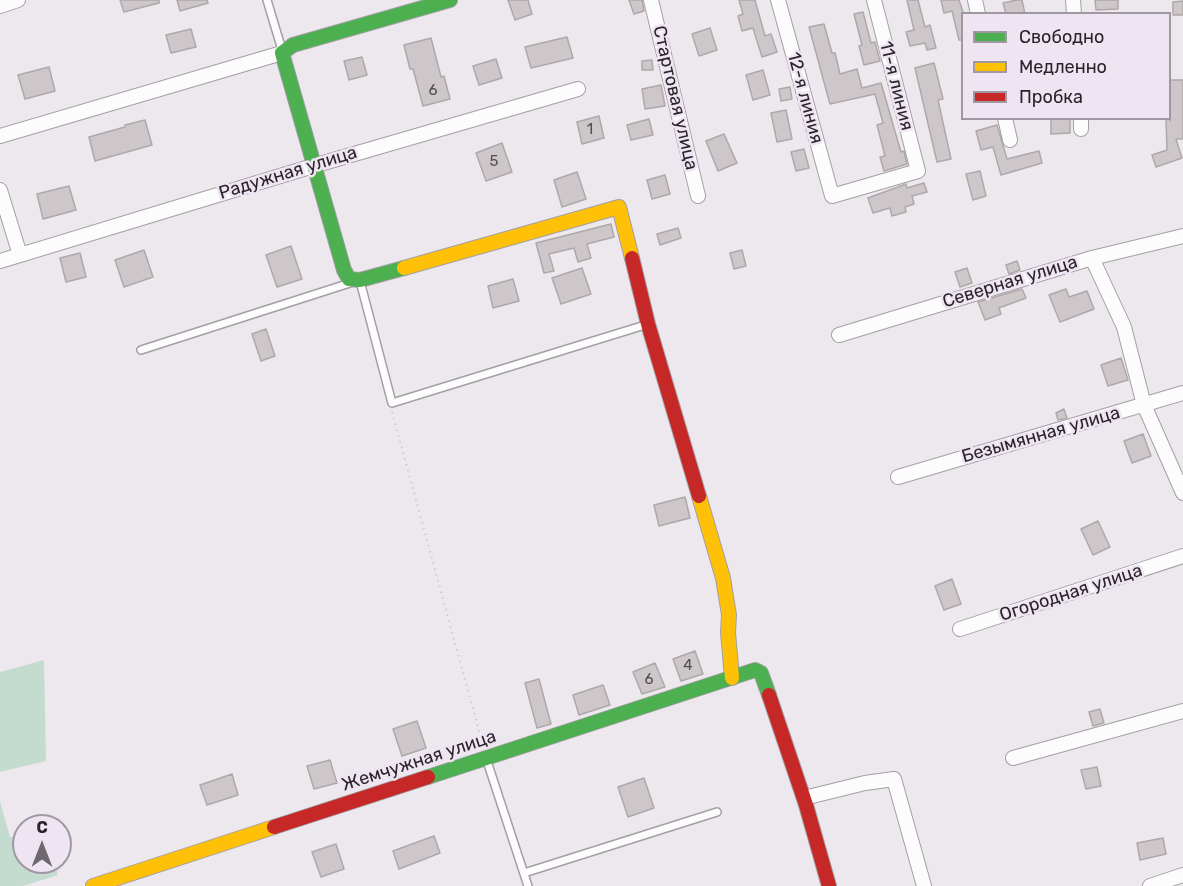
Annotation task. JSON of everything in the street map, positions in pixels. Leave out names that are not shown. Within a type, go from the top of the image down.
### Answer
[{"type":"street","points":[[0,6],[18,0]]},
{"type":"street","points":[[0,136],[282,53],[293,45],[450,0]]},
{"type":"street","name":"Стартовая улица","points":[[651,0],[698,196]]},
{"type":"street","name":"12-я линия","points":[[778,0],[832,196],[918,171]]},
{"type":"street","name":"11-я линия","points":[[874,0],[918,171]]},
{"type":"street","points":[[282,53],[313,166],[344,270],[349,279],[360,280],[619,207],[648,324],[723,578],[729,615],[728,632],[732,678]]},
{"type":"street","name":"Радужная улица","points":[[0,261],[578,89]]},
{"type":"street","points":[[1005,120],[1010,140]]},
{"type":"street","points":[[0,190],[20,255]]},
{"type":"street","name":"Северная улица","points":[[839,335],[1092,258],[1183,236]]},
{"type":"street","points":[[1092,258],[1124,327],[1144,405],[1183,493]]},
{"type":"street","name":"Безымянная улица","points":[[898,477],[1183,393]]},
{"type":"street","name":"Огородная улица","points":[[960,629],[1183,556]]},
{"type":"street","name":"Жемчужная улица","points":[[93,886],[755,670],[761,673],[804,798]]},
{"type":"street","points":[[1013,758],[1183,711]]},
{"type":"street","points":[[829,886],[804,798],[865,783],[894,779],[924,886]]},
{"type":"street","points":[[1150,886],[1183,875]]},
{"type":"lane","points":[[267,0],[282,53]]},
{"type":"lane","points":[[141,350],[360,280],[392,403],[648,324]]},
{"type":"lane","points":[[486,758],[528,886]]},
{"type":"lane","points":[[524,873],[717,812]]},
{"type":"path","points":[[392,403],[392,412],[486,758]]},
{"type":"green space","points":[[44,660],[46,761],[0,772],[0,672]]},
{"type":"green space","points":[[0,801],[10,837],[12,837],[12,874],[58,875],[23,886],[0,886]]},
{"type":"building","points":[[120,0],[159,0],[159,3],[124,12]]},
{"type":"building","points":[[177,0],[207,0],[208,3],[180,11]]},
{"type":"building","points":[[508,0],[528,0],[532,14],[515,20]]},
{"type":"building","points":[[629,0],[642,0],[644,11],[634,14]]},
{"type":"building","points":[[739,0],[755,0],[765,36],[771,34],[777,52],[762,57],[753,28],[742,31],[738,16],[743,14]]},
{"type":"building","points":[[907,0],[918,0],[925,27],[930,25],[936,48],[927,50],[925,43],[910,46],[906,32],[914,30]]},
{"type":"building","points":[[941,0],[959,0],[963,12],[961,12],[961,40],[959,40],[952,11],[944,13]]},
{"type":"building","points":[[1022,0],[1025,12],[1005,12],[1003,3]]},
{"type":"building","points":[[1095,0],[1118,0],[1118,9],[1096,10]]},
{"type":"building","points":[[1183,1],[1183,15],[1173,15],[1173,2]]},
{"type":"building","points":[[863,12],[871,43],[875,42],[880,61],[864,65],[859,46],[862,45],[854,14]]},
{"type":"building","points":[[824,24],[840,74],[857,69],[862,88],[881,83],[901,152],[904,151],[907,164],[884,171],[880,157],[885,156],[877,125],[883,123],[875,94],[830,104],[809,27]]},
{"type":"building","points":[[710,28],[717,50],[699,56],[692,34]]},
{"type":"building","points":[[191,29],[196,47],[171,53],[166,35]]},
{"type":"building","points":[[567,37],[573,58],[531,68],[525,47]]},
{"type":"building","points":[[431,38],[441,77],[444,76],[450,99],[423,106],[404,45]]},
{"type":"building","points":[[362,57],[367,75],[349,80],[344,61]]},
{"type":"building","points":[[496,59],[502,78],[479,85],[473,66]]},
{"type":"building","points":[[652,60],[653,70],[642,70],[642,61]]},
{"type":"building","points":[[934,63],[943,99],[938,100],[951,159],[937,162],[915,68]]},
{"type":"building","points":[[49,67],[55,91],[25,99],[18,75]]},
{"type":"building","points":[[763,70],[770,95],[753,100],[746,75]]},
{"type":"building","points":[[1171,80],[1183,80],[1183,139],[1176,139],[1182,158],[1156,167],[1152,155],[1167,150],[1166,120],[1170,121]]},
{"type":"building","points":[[661,85],[665,106],[645,109],[642,89]]},
{"type":"building","points":[[790,87],[792,99],[781,101],[779,89]]},
{"type":"building","points":[[786,110],[792,139],[777,142],[771,113]]},
{"type":"building","points":[[599,116],[604,138],[582,144],[577,122]]},
{"type":"building","points":[[649,119],[653,135],[631,140],[627,125]]},
{"type":"building","points":[[145,120],[152,145],[95,161],[89,137]]},
{"type":"building","points":[[1051,120],[1070,120],[1070,133],[1051,134]]},
{"type":"building","points":[[997,125],[1007,159],[1039,151],[1042,163],[1001,175],[993,147],[981,150],[976,131]]},
{"type":"building","points":[[724,134],[737,163],[718,171],[706,141]]},
{"type":"building","points":[[502,143],[512,172],[486,181],[476,153]]},
{"type":"building","points":[[804,149],[809,168],[796,171],[791,152]]},
{"type":"building","points":[[980,171],[986,196],[973,200],[966,174]]},
{"type":"building","points":[[577,172],[586,199],[562,207],[554,180]]},
{"type":"building","points":[[665,175],[670,194],[652,199],[647,180]]},
{"type":"building","points":[[924,183],[927,192],[912,196],[914,204],[905,207],[906,212],[892,216],[890,208],[873,213],[868,198],[906,184],[907,188]]},
{"type":"building","points":[[69,186],[76,210],[43,219],[37,194]]},
{"type":"building","points":[[611,224],[614,237],[587,244],[591,258],[578,262],[574,248],[549,254],[554,271],[544,273],[536,243]]},
{"type":"building","points":[[678,228],[681,238],[660,245],[657,234]]},
{"type":"building","points":[[291,246],[302,279],[277,287],[266,255]]},
{"type":"building","points":[[144,250],[153,277],[124,287],[115,260]]},
{"type":"building","points":[[742,250],[746,266],[734,269],[730,253]]},
{"type":"building","points":[[80,253],[86,277],[66,282],[60,258]]},
{"type":"building","points":[[1017,261],[1020,270],[1009,274],[1006,265]]},
{"type":"building","points":[[582,268],[591,294],[561,304],[552,278]]},
{"type":"building","points":[[967,268],[972,283],[960,287],[955,272]]},
{"type":"building","points":[[513,279],[519,301],[493,308],[488,286]]},
{"type":"building","points":[[1022,289],[1026,298],[999,308],[1001,314],[985,320],[978,302]]},
{"type":"building","points":[[1066,289],[1069,297],[1087,291],[1094,309],[1060,322],[1049,295]]},
{"type":"building","points":[[266,329],[275,356],[261,361],[252,334]]},
{"type":"building","points":[[1121,358],[1128,380],[1108,386],[1101,365]]},
{"type":"building","points":[[1064,409],[1067,418],[1058,420],[1056,413]]},
{"type":"building","points":[[1143,434],[1151,456],[1132,463],[1124,441]]},
{"type":"building","points":[[685,497],[690,518],[659,526],[654,505]]},
{"type":"building","points":[[1098,521],[1110,547],[1093,555],[1081,529]]},
{"type":"building","points":[[952,579],[961,604],[944,610],[935,586]]},
{"type":"building","points":[[695,651],[703,674],[681,681],[673,659]]},
{"type":"building","points":[[655,663],[665,687],[642,694],[633,672]]},
{"type":"building","points":[[539,679],[551,724],[537,728],[525,683]]},
{"type":"building","points":[[603,685],[610,705],[579,715],[573,695]]},
{"type":"building","points":[[1100,709],[1104,723],[1093,726],[1089,712]]},
{"type":"building","points":[[417,721],[426,748],[402,756],[393,729]]},
{"type":"building","points":[[330,760],[337,783],[314,789],[307,766]]},
{"type":"building","points":[[1097,767],[1101,786],[1086,789],[1081,770]]},
{"type":"building","points":[[232,774],[238,795],[207,805],[200,785]]},
{"type":"building","points":[[644,778],[654,808],[628,817],[618,787]]},
{"type":"building","points":[[434,836],[440,853],[399,869],[393,851]]},
{"type":"building","points":[[1163,838],[1166,854],[1140,860],[1137,843]]},
{"type":"building","points":[[336,844],[344,869],[321,877],[312,852]]},
{"type":"traffic: fast","points":[[404,268],[360,280],[349,279],[344,270],[282,53],[293,45],[450,0]]},
{"type":"traffic: fast","points":[[428,777],[755,670],[761,673],[769,695]]},
{"type":"traffic: slow","points":[[404,268],[619,207],[632,258]]},
{"type":"traffic: slow","points":[[699,496],[723,578],[729,615],[728,632],[732,678]]},
{"type":"traffic: slow","points":[[93,886],[274,827]]},
{"type":"traffic: jam","points":[[632,258],[648,324],[699,496]]},
{"type":"traffic: jam","points":[[769,695],[806,805],[829,886]]},
{"type":"traffic: jam","points":[[274,827],[428,777]]}]
